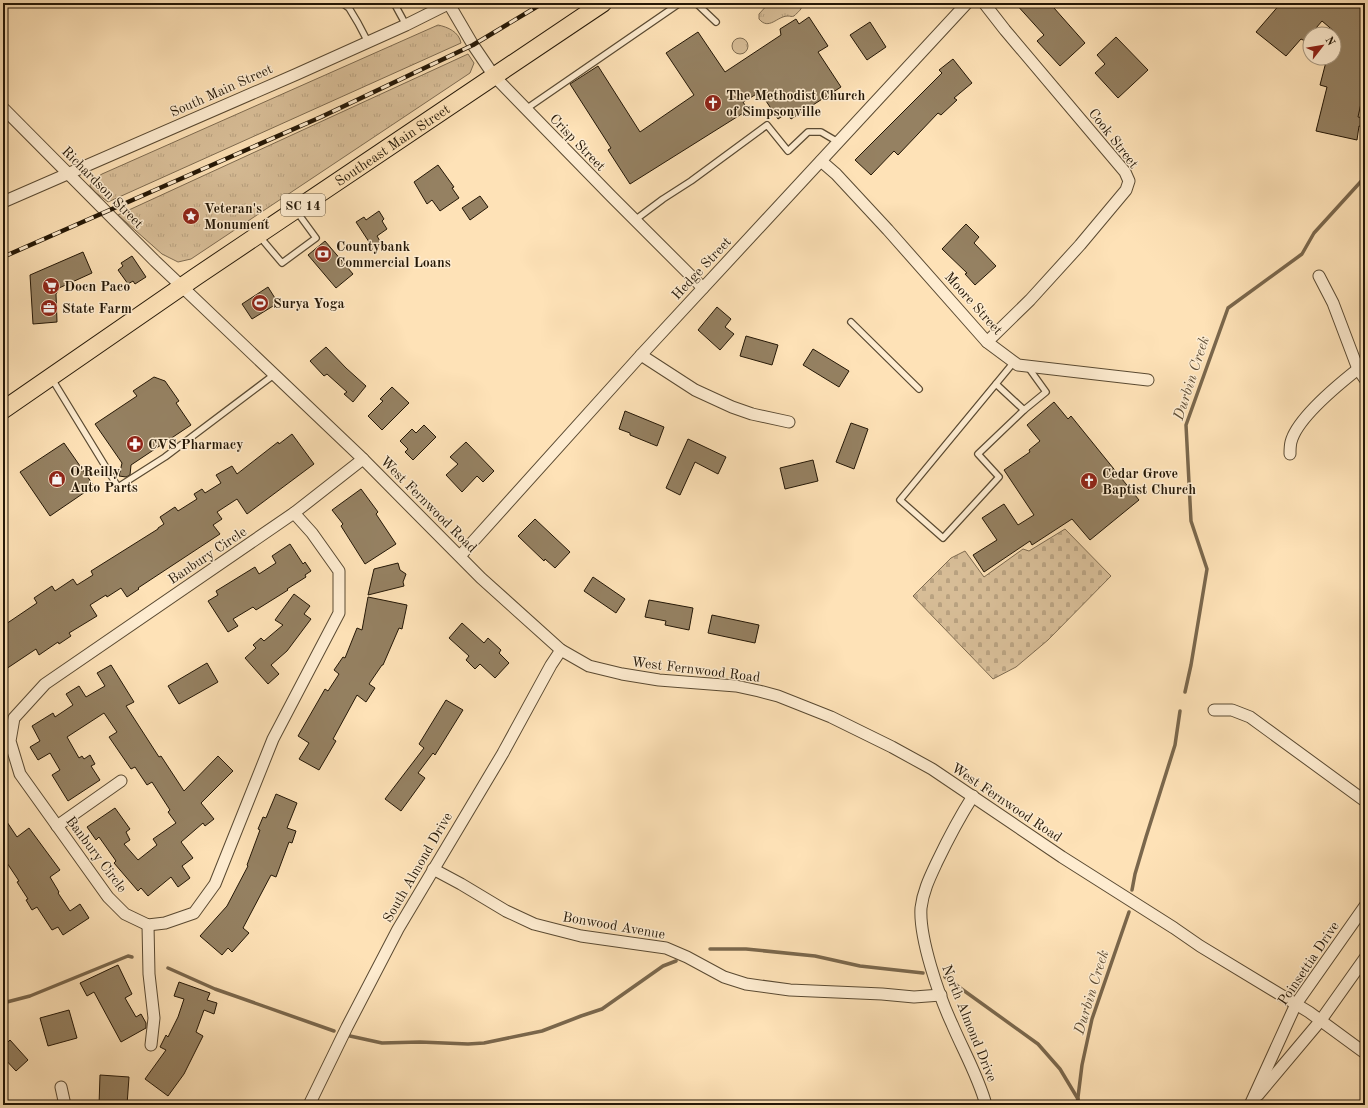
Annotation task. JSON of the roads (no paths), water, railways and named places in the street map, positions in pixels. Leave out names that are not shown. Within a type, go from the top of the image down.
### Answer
[{"type":"main road","name":"Southeast Main Street","points":[[3,410],[182,286],[603,3]]},
{"type":"street","name":"South Main Street","points":[[3,202],[368,42],[449,3]]},
{"type":"street","name":"Crisp Street","points":[[449,3],[473,45],[494,76],[703,288]]},
{"type":"street","name":"Hedge Street","points":[[460,556],[641,355],[967,3]]},
{"type":"street","name":"Cook Street","points":[[984,3],[1125,172],[1129,181],[1126,190],[1080,245],[1030,300],[987,342]]},
{"type":"street","name":"Richardson Street","points":[[3,108],[155,261],[182,286]]},
{"type":"street","name":"Moore Street","points":[[821,161],[836,174],[888,230],[987,342],[1018,366],[1148,380]]},
{"type":"street","points":[[1319,276],[1333,303],[1358,369],[1365,379]]},
{"type":"street","name":"West Fernwood Road","points":[[182,286],[363,459],[481,578],[561,650],[589,666],[622,674],[659,680],[736,686],[778,696],[831,717],[892,746],[932,769],[973,796],[1062,858],[1200,946],[1321,1020],[1365,1053]]},
{"type":"street","points":[[641,355],[695,390],[732,407],[752,414],[788,422]]},
{"type":"street","points":[[1290,454],[1291,441],[1299,426],[1340,383],[1358,369]]},
{"type":"street","name":"Banbury Circle","points":[[148,925],[126,914],[108,897],[20,774],[10,741],[14,718],[45,684],[294,513],[363,459]]},
{"type":"street","points":[[151,1045],[154,1018],[149,974],[148,925],[165,923],[194,912],[215,884],[273,739],[339,613],[339,571],[312,533],[294,513]]},
{"type":"street","name":"South Almond Drive","points":[[309,1105],[394,936],[503,753],[551,665],[561,650]]},
{"type":"street","points":[[1214,710],[1232,710],[1250,717],[1365,801]]},
{"type":"street","points":[[57,826],[121,781]]},
{"type":"street","name":"North Almond Drive","points":[[973,796],[952,830],[927,883],[921,908],[921,922],[931,967],[951,1023],[967,1057],[986,1105]]},
{"type":"street","name":"Bonwood Avenue","points":[[433,869],[506,911],[534,924],[581,936],[666,948],[687,957],[724,977],[746,984],[790,990],[914,997],[941,995]]},
{"type":"street","name":"Poinsettia Drive","points":[[1250,1105],[1296,1004],[1365,906]]},
{"type":"street","name":"Poinsettia Drive","points":[[1250,1105],[1321,1020],[1365,958]]},
{"type":"street","points":[[61,1087],[65,1105]]},
{"type":"lane","points":[[342,3],[349,8],[368,42]]},
{"type":"lane","points":[[394,3],[406,25]]},
{"type":"lane","points":[[526,109],[680,3]]},
{"type":"lane","points":[[696,3],[716,22]]},
{"type":"lane","points":[[635,220],[767,125],[788,151],[808,132],[821,132],[838,142]]},
{"type":"lane","points":[[259,235],[282,263],[316,238],[296,210]]},
{"type":"lane","points":[[851,322],[919,389]]},
{"type":"lane","points":[[1014,362],[900,500],[943,538],[999,477],[978,454],[1024,410],[1046,392],[1028,367]]},
{"type":"lane","points":[[50,377],[118,487],[165,457],[275,374]]},
{"type":"lane","points":[[996,384],[1024,410]]},
{"type":"waterway","name":"Durbin Creek","points":[[1185,692],[1207,569],[1191,521],[1186,425],[1228,308],[1302,254],[1314,233],[1365,177]]},
{"type":"waterway","name":"Durbin Creek","points":[[1132,890],[1135,874],[1175,745],[1180,711]]},
{"type":"waterway","name":"Durbin Creek","points":[[1077,1105],[1082,1065],[1092,1019],[1129,912]]},
{"type":"waterway","points":[[710,949],[746,949],[815,956],[860,966],[923,973]]},
{"type":"waterway","points":[[3,1003],[30,996],[128,956],[132,957]]},
{"type":"waterway","points":[[350,1036],[382,1043],[420,1042],[468,1044],[484,1043],[542,1031],[602,1009],[663,966],[676,961]]},
{"type":"waterway","points":[[168,968],[215,989],[334,1031]]},
{"type":"waterway","points":[[945,977],[1038,1044],[1060,1069],[1078,1099]]},
{"type":"railway","points":[[3,257],[321,117],[473,45],[543,3]]},
{"type":"place","name":"The Methodist Church of Simpsonville","points":[[713,103]]},
{"type":"place","name":"Veteran's Monument","points":[[191,216]]},
{"type":"place","name":"Countybank Commercial Loans","points":[[323,254]]},
{"type":"place","name":"Docn Paco","points":[[51,286]]},
{"type":"place","name":"Surya Yoga","points":[[260,303]]},
{"type":"place","name":"State Farm","points":[[49,308]]},
{"type":"place","name":"CVS Pharmacy","points":[[135,444]]},
{"type":"place","name":"O'Reilly Auto Parts","points":[[57,479]]},
{"type":"place","name":"Cedar Grove Baptist Church","points":[[1089,481]]}]
